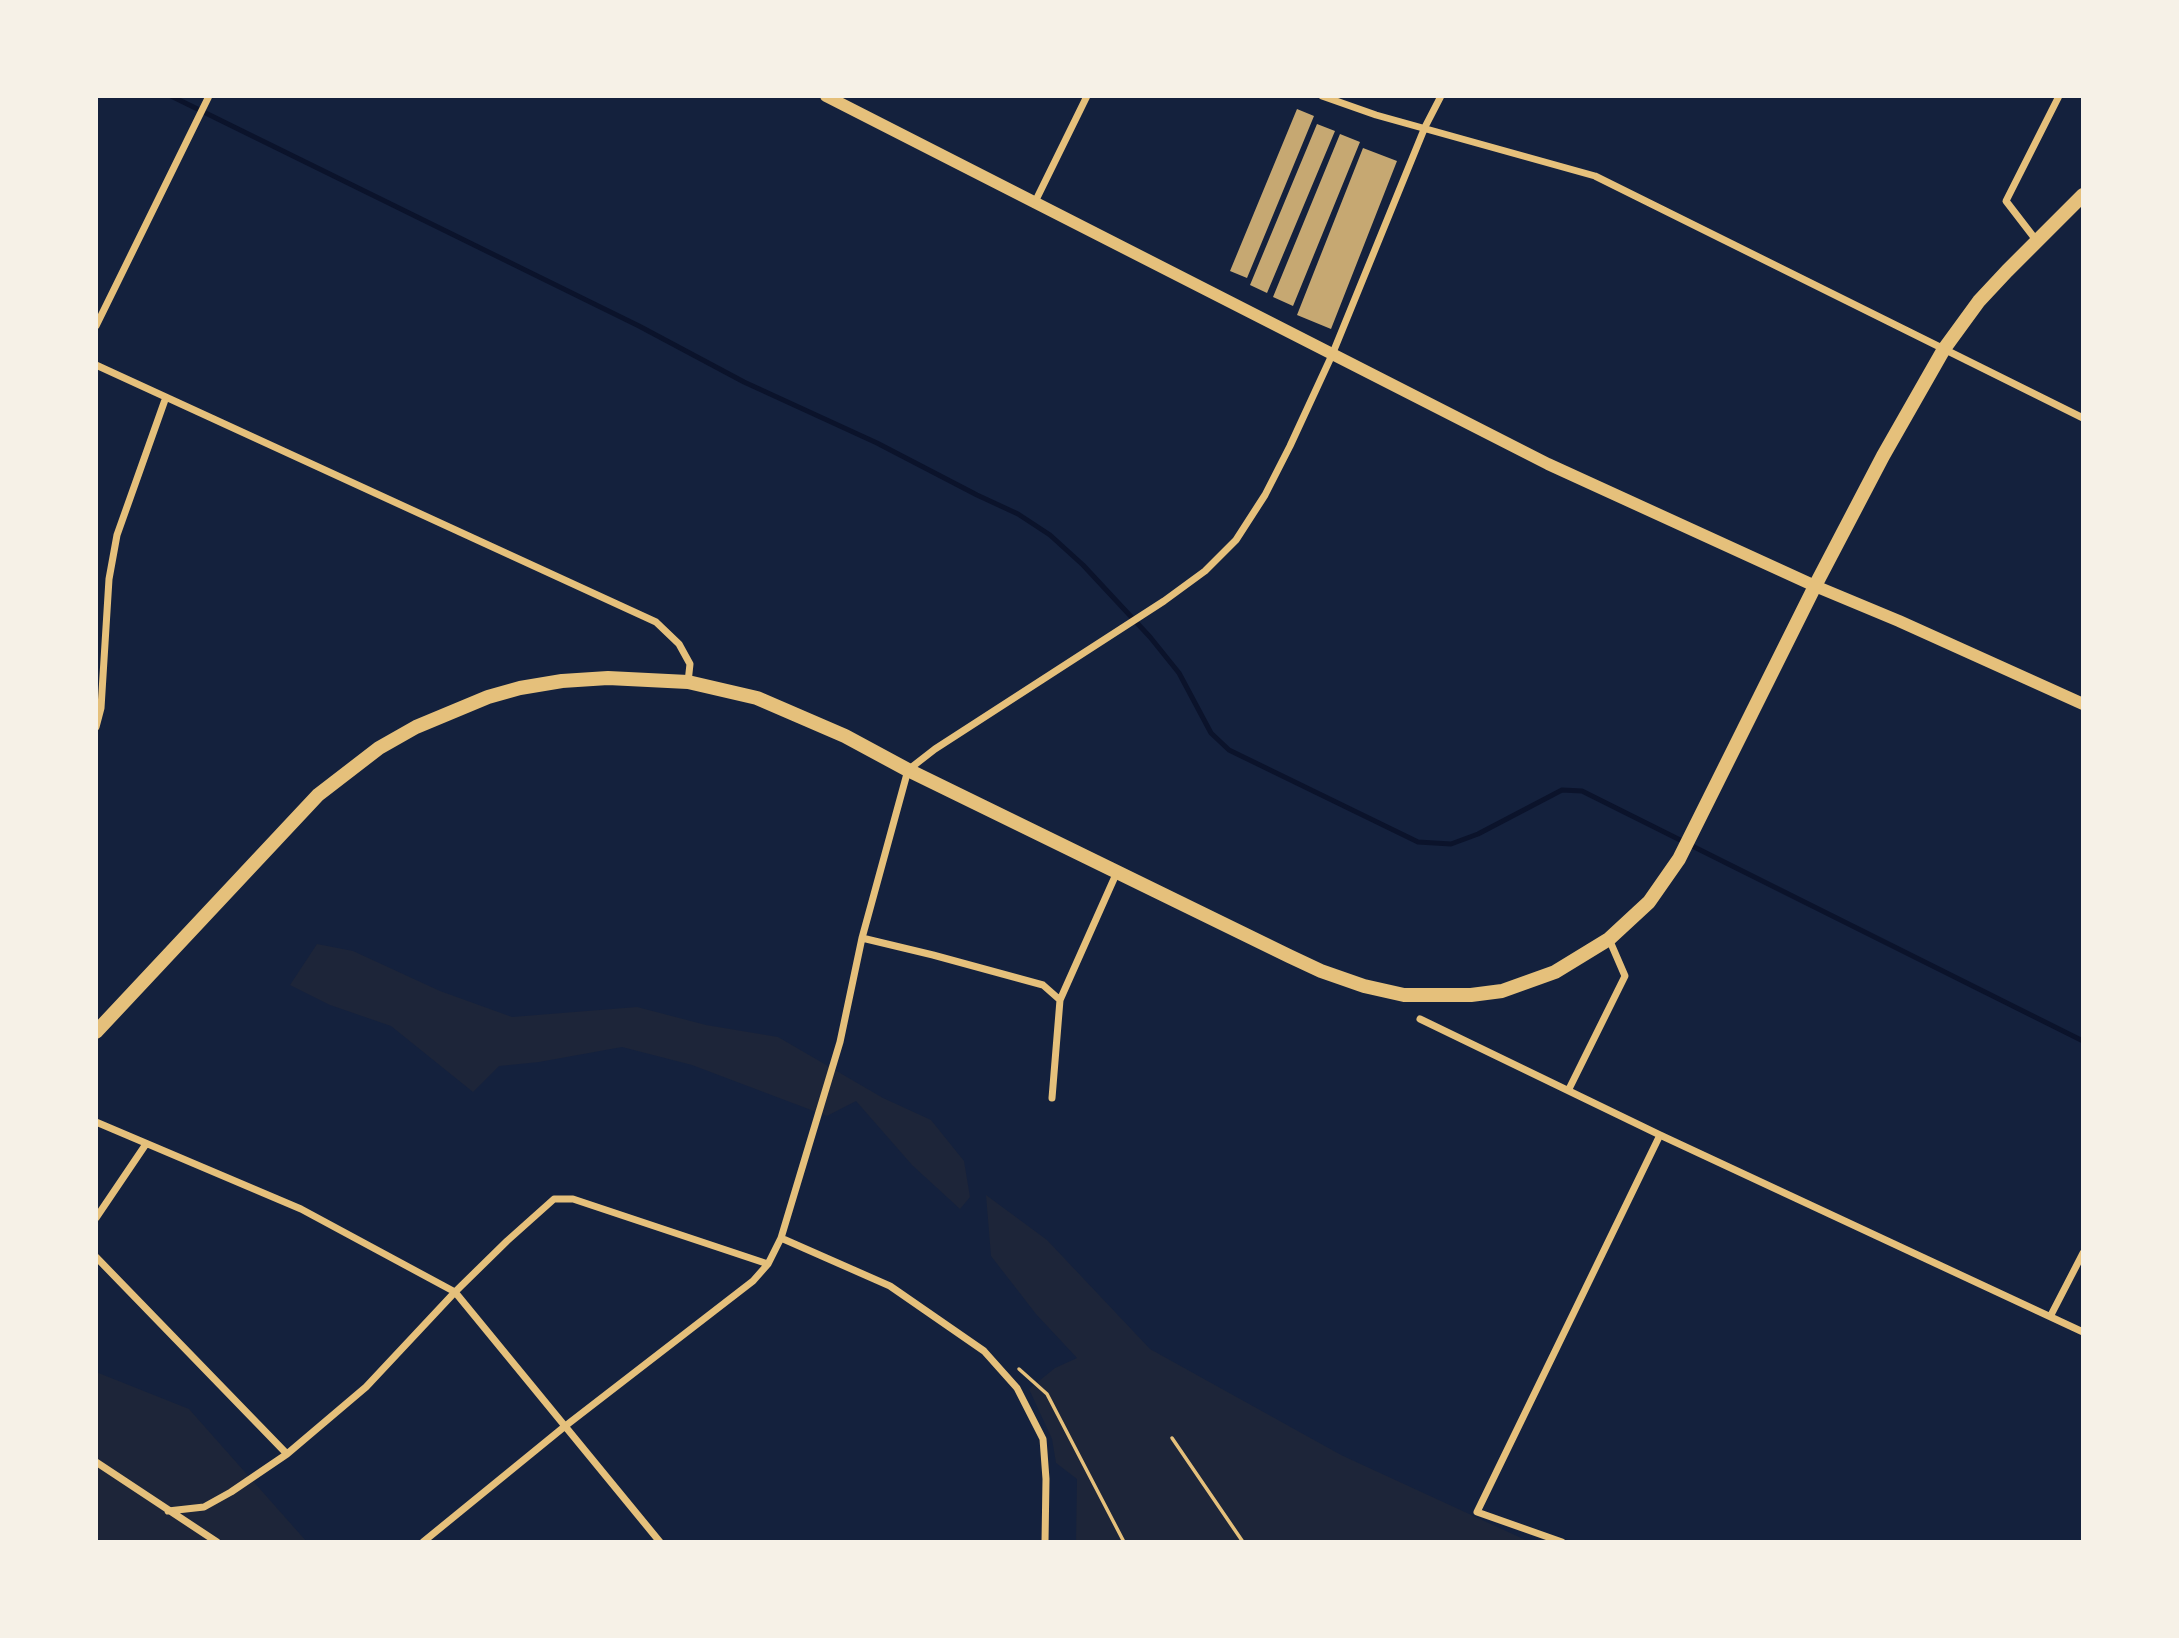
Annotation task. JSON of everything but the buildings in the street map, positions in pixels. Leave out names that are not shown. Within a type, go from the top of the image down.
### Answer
[{"type":"main road","points":[[96,1032],[318,795],[379,748],[455,709],[520,688],[562,681],[608,678],[688,682],[757,698],[845,736],[908,770],[1321,971],[1364,986],[1404,995],[1450,996],[1502,991],[1555,972],[1609,939],[1649,902],[1679,859],[1815,586],[1883,456],[1944,349],[1979,302],[2036,240],[2083,195]]},
{"type":"street","points":[[96,326],[209,96]]},
{"type":"street","points":[[826,96],[1548,464],[2083,704]]},
{"type":"street","points":[[1034,204],[1087,96]]},
{"type":"street","points":[[1322,96],[1376,115],[1595,176],[2083,418]]},
{"type":"street","points":[[423,1542],[564,1427],[753,1281],[768,1264],[781,1238],[840,1042],[862,938],[908,770],[1164,601],[1205,571],[1236,540],[1265,495],[1332,355],[1425,127],[1441,96]]},
{"type":"street","points":[[2036,240],[2006,201],[2059,96]]},
{"type":"street","points":[[96,365],[656,622],[679,644],[685,654],[690,664],[688,682]]},
{"type":"street","points":[[96,727],[100,708],[109,579],[117,535],[166,397]]},
{"type":"street","points":[[1052,1098],[1060,1000],[1118,872]]},
{"type":"street","points":[[862,938],[1043,985],[1060,1000]]},
{"type":"street","points":[[1569,1090],[1625,976],[1609,939]]},
{"type":"street","points":[[1420,1019],[1660,1135],[2083,1332]]},
{"type":"street","points":[[96,1122],[301,1209],[454,1292],[660,1542]]},
{"type":"street","points":[[1562,1542],[1477,1512],[1660,1135]]},
{"type":"street","points":[[96,1218],[146,1144]]},
{"type":"street","points":[[167,1511],[204,1507],[287,1454],[366,1387],[454,1292],[554,1199],[573,1199],[768,1264]]},
{"type":"street","points":[[781,1238],[890,1286],[984,1351],[1017,1388],[1043,1439],[1046,1479],[1045,1542]]},
{"type":"street","points":[[2051,1315],[2083,1253]]},
{"type":"street","points":[[96,1257],[287,1454]]},
{"type":"street","points":[[96,1462],[217,1542]]},
{"type":"path","points":[[1013,1363],[1047,1394],[1124,1542]]},
{"type":"path","points":[[1172,1438],[1243,1542]]},
{"type":"shaded area","points":[[317,944],[353,951],[440,991],[512,1017],[637,1007],[706,1025],[778,1037],[883,1098],[931,1120],[964,1161],[970,1197],[960,1209],[912,1165],[856,1101],[827,1116],[692,1065],[622,1047],[539,1062],[499,1066],[473,1092],[391,1026],[330,1005],[290,985]]},
{"type":"shaded area","points":[[986,1195],[1047,1240],[1150,1349],[1341,1455],[1530,1542],[1076,1542],[1077,1479],[1056,1463],[1052,1439],[1029,1389],[1055,1368],[1077,1358],[1036,1314],[991,1256]]},
{"type":"shaded area","points":[[96,1372],[189,1409],[307,1542],[101,1542],[96,1537]]},
{"type":"waterway","points":[[171,96],[639,326],[744,382],[877,443],[1018,514],[1050,535],[1083,565],[1150,637],[1179,673],[1211,733],[1229,750],[1418,842],[1451,844],[1478,834],[1562,790],[1582,791],[2083,1041]]}]
